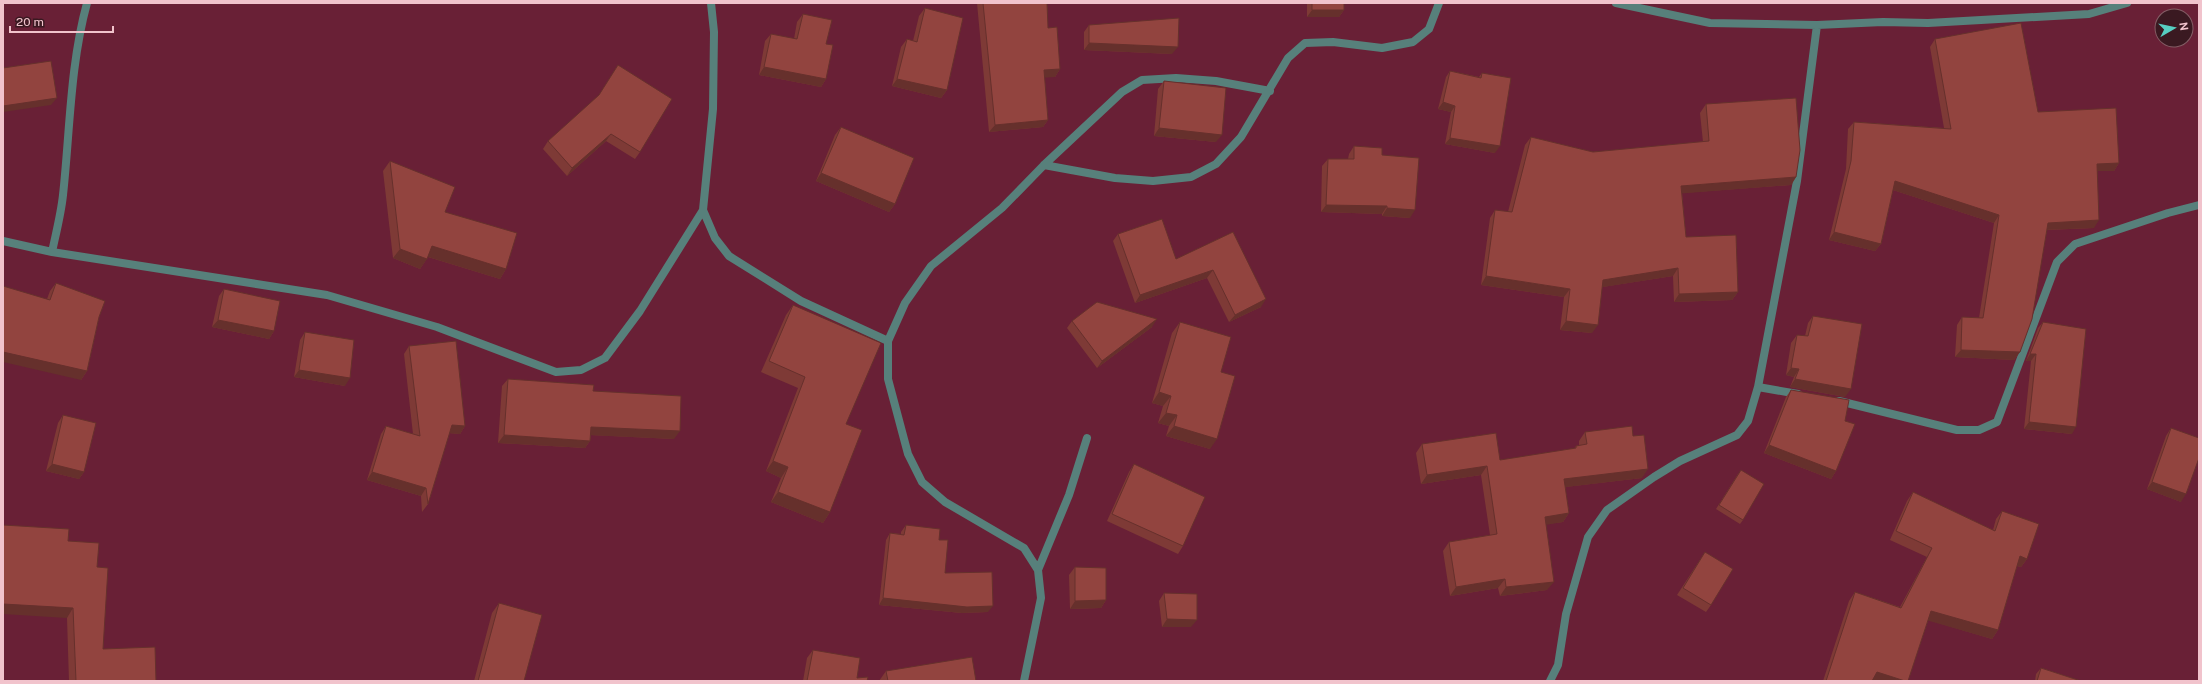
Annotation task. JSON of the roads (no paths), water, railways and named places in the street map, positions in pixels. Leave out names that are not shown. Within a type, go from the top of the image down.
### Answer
[{"type":"street","points":[[52,252],[63,197],[71,106],[82,21],[87,3]]},
{"type":"street","points":[[3,241],[52,252],[327,295],[437,327],[556,372],[567,372],[593,366],[605,358],[640,311],[703,210],[713,110],[714,32],[711,3]]},
{"type":"street","points":[[1044,165],[1123,178],[1153,181],[1191,177],[1216,164],[1241,137],[1270,91],[1288,58],[1304,43],[1332,42],[1382,48],[1413,42],[1429,29],[1439,3]]},
{"type":"street","points":[[1616,3],[1710,23],[1817,25],[1883,22],[1928,23],[2089,14],[2127,3]]},
{"type":"street","points":[[1550,681],[1558,664],[1566,614],[1588,537],[1607,510],[1654,476],[1680,461],[1737,435],[1748,421],[1758,387],[1797,181],[1817,25]]},
{"type":"street","points":[[1024,681],[1041,598],[1038,570],[1024,548],[945,502],[922,482],[908,454],[888,379],[888,341],[905,303],[931,266],[1002,208],[1044,165],[1122,92],[1142,80],[1176,78],[1216,81],[1270,91]]},
{"type":"street","points":[[1827,399],[1957,430],[1979,430],[1997,422],[2057,262],[2075,244],[2168,213],[2199,205]]},
{"type":"street","points":[[703,210],[715,238],[729,256],[801,301],[888,341]]},
{"type":"street","points":[[1758,387],[1804,395]]},
{"type":"street","points":[[1038,570],[1069,495],[1087,438]]}]
